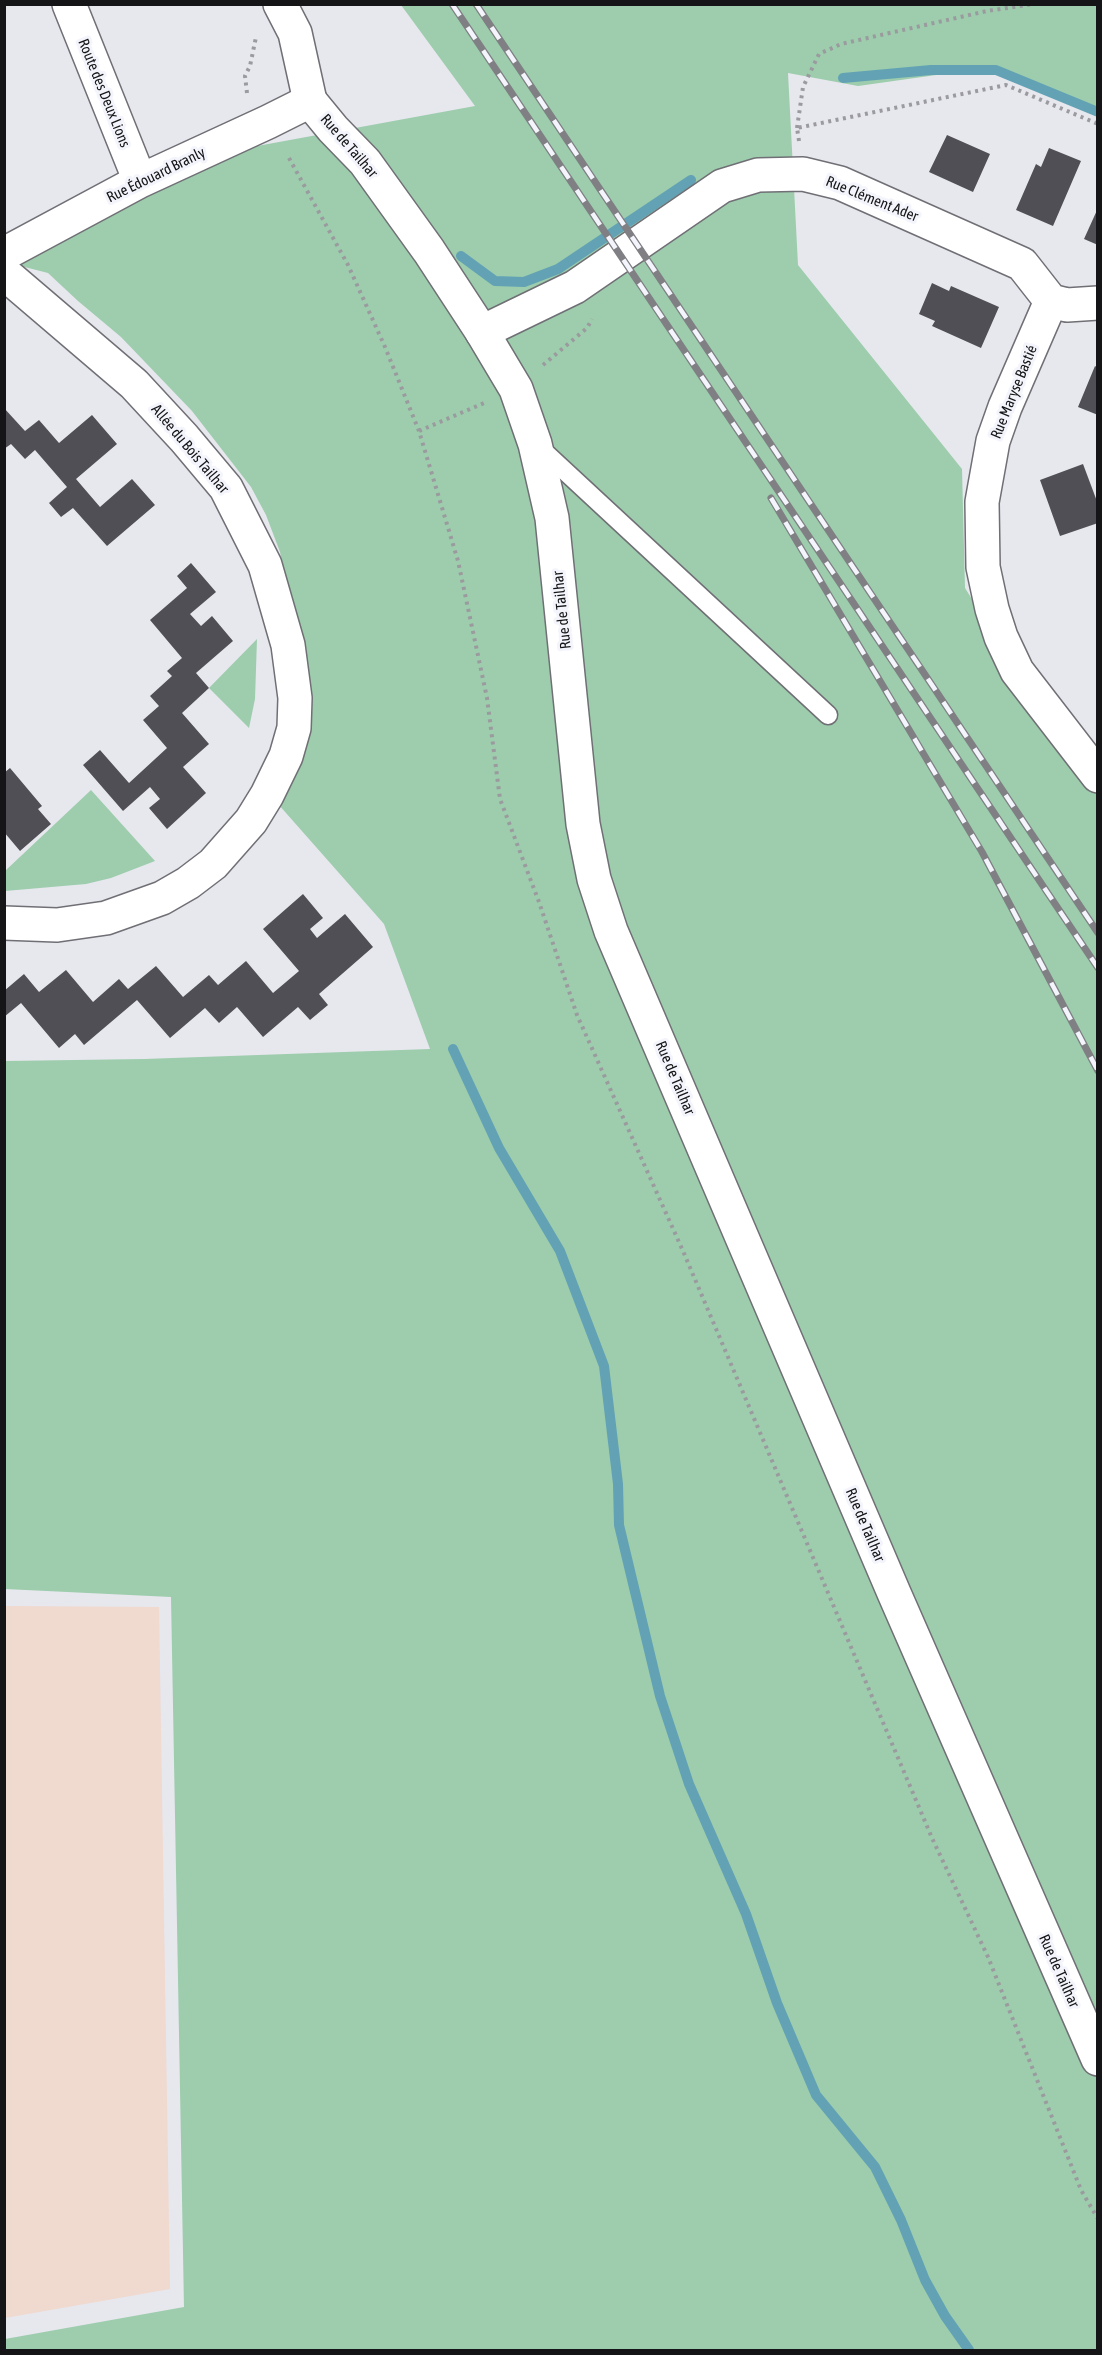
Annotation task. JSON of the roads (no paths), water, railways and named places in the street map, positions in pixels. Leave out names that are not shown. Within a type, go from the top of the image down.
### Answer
[{"type":"street","name":"Route des Deux Lions","points":[[69,4],[140,181]]},
{"type":"street","points":[[280,4],[295,33],[310,101]]},
{"type":"street","name":"Rue Édouard Branly","points":[[4,254],[140,181],[310,101]]},
{"type":"street","name":"Rue de Tailhar","points":[[310,101],[365,162],[429,251],[516,389],[535,444],[552,518],[583,824],[594,879],[611,931],[899,1604],[1098,2058]]},
{"type":"street","name":"Rue Clément Ader","points":[[482,332],[575,288],[722,186],[758,175],[803,174],[840,183],[1022,264],[1051,301]]},
{"type":"street","name":"Allée du Bois Tailhar","points":[[4,273],[134,384],[226,488],[265,565],[288,645],[295,698],[294,728],[286,756],[272,785],[251,821],[213,864],[188,883],[162,898],[106,918],[57,925],[4,923]]},
{"type":"street","points":[[1051,301],[1067,305],[1098,303]]},
{"type":"street","name":"Rue Maryse Bastié","points":[[1051,301],[1005,407],[993,441],[982,502],[983,567],[1001,637],[1017,671],[1098,776]]},
{"type":"lane","points":[[535,444],[828,715]]},
{"type":"waterway","points":[[843,78],[931,70],[996,70],[1098,112]]},
{"type":"waterway","points":[[461,256],[495,281],[524,282],[558,269],[691,180]]},
{"type":"waterway","points":[[453,1049],[499,1148],[560,1251],[604,1366],[618,1484],[619,1525],[660,1696],[689,1784],[746,1914],[777,2003],[816,2095],[875,2167],[901,2220],[925,2280],[945,2316],[969,2350]]},
{"type":"railway","points":[[452,4],[1098,968]]},
{"type":"railway","points":[[476,4],[1098,933]]},
{"type":"railway","points":[[771,498],[982,852],[1098,1071]]}]
